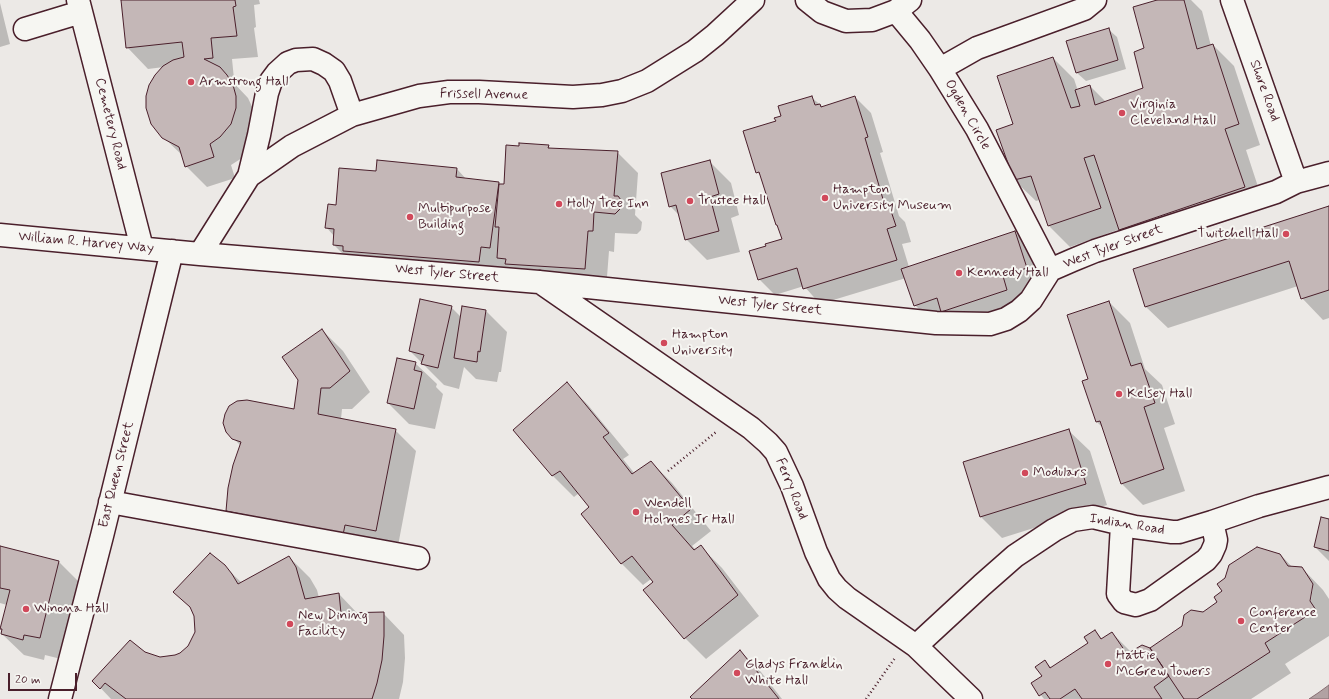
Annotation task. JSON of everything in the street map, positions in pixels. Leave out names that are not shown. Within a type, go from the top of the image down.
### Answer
[{"type":"street","points":[[807,0],[822,12],[846,21],[872,20],[903,6],[920,40],[940,69]]},
{"type":"street","name":"Ogden Circle","points":[[1050,270],[977,129],[940,69],[977,48],[1084,9],[1095,0]]},
{"type":"street","name":"Shore Road","points":[[1232,0],[1296,182]]},
{"type":"street","name":"Frissell Avenue","points":[[200,254],[249,176],[292,146],[352,115],[419,96],[449,92],[480,92],[573,97],[602,95],[622,91],[647,81],[688,56],[715,35],[741,5]]},
{"type":"street","points":[[25,29],[80,6]]},
{"type":"street","name":"Cemetery Road","points":[[80,6],[142,248]]},
{"type":"street","points":[[249,176],[267,92],[271,81],[277,73],[288,64],[296,60],[313,59],[334,71],[340,81],[352,115]]},
{"type":"street","name":"West Tyler Street","points":[[172,251],[539,282],[936,323],[990,324],[1006,319],[1019,311],[1031,300],[1050,270],[1095,251],[1276,192],[1296,182],[1329,173]]},
{"type":"street","name":"William R. Harvey Way","points":[[0,235],[172,251]]},
{"type":"street","name":"East Queen Street","points":[[60,699],[172,251]]},
{"type":"street","name":"Ferry Road","points":[[539,282],[734,416],[768,442],[776,452],[792,486],[816,552],[829,579],[847,598],[912,643],[971,699]]},
{"type":"street","name":"Indian Road","points":[[912,643],[1015,556],[1061,525],[1079,518],[1093,518],[1122,525],[1172,532],[1186,531],[1259,506],[1329,487]]},
{"type":"street","points":[[110,502],[418,558]]},
{"type":"street","points":[[1122,525],[1118,594],[1124,602],[1136,605],[1150,600],[1206,560],[1214,550],[1216,540],[1212,522]]},
{"type":"path","points":[[668,471],[734,416]]},
{"type":"path","points":[[866,699],[912,643]]},
{"type":"shaded area","points":[[1329,685],[1329,699],[1309,699],[1318,693]]},
{"type":"building","name":"Armstrong Hall","points":[[121,0],[235,0],[236,6],[233,7],[237,36],[211,38],[213,58],[204,59],[220,67],[227,75],[233,85],[236,96],[236,108],[231,124],[220,137],[210,144],[214,157],[185,167],[179,147],[162,138],[151,124],[146,108],[146,96],[149,85],[163,66],[173,60],[184,57],[182,42],[126,48]]},
{"type":"building","name":"Virginia Cleveland Hall","points":[[1157,0],[1184,0],[1197,49],[1213,44],[1239,124],[1225,129],[1245,187],[1119,230],[1094,155],[1084,158],[1101,208],[1048,226],[1031,176],[1014,180],[996,130],[1013,124],[997,76],[1053,57],[1071,108],[1080,106],[1075,90],[1090,85],[1095,105],[1143,88],[1134,52],[1144,48],[1133,7]]},
{"type":"building","points":[[1109,28],[1118,60],[1076,73],[1066,41]]},
{"type":"building","name":"Hampton University Museum","points":[[812,96],[815,105],[820,104],[821,107],[855,96],[868,137],[865,138],[885,206],[889,205],[896,226],[887,229],[897,260],[803,289],[797,268],[758,280],[749,251],[782,239],[759,172],[756,173],[743,131],[776,121],[774,118],[781,116],[778,106]]},
{"type":"building","name":"Holly Tree Inn","points":[[519,143],[549,145],[548,148],[618,151],[614,196],[618,196],[621,200],[620,209],[615,214],[594,212],[593,231],[588,231],[585,269],[505,264],[506,259],[497,258],[499,227],[495,227],[499,184],[504,184],[506,145],[519,146]]},
{"type":"building","name":"Multipurpose Building","points":[[377,160],[457,168],[456,177],[499,182],[490,248],[481,247],[479,262],[343,251],[343,246],[333,245],[334,229],[325,228],[328,204],[336,205],[339,168],[376,171]]},
{"type":"building","name":"Trustee Hall","points":[[710,160],[719,194],[710,197],[719,231],[685,240],[676,205],[669,207],[661,173]]},
{"type":"building","name":"Twitchell Hall","points":[[1329,206],[1329,290],[1301,299],[1289,261],[1145,307],[1133,269]]},
{"type":"building","name":"Kennedy Hall","points":[[1015,231],[1027,268],[1003,276],[1007,290],[941,312],[937,298],[914,306],[901,269]]},
{"type":"building","points":[[420,299],[452,306],[438,368],[421,364],[424,355],[409,351]]},
{"type":"building","name":"Kelsey Hall","points":[[1109,301],[1131,366],[1141,363],[1155,403],[1144,407],[1164,469],[1121,484],[1100,421],[1096,422],[1082,381],[1088,379],[1067,315]]},
{"type":"building","points":[[462,306],[486,310],[480,352],[478,351],[477,362],[454,358]]},
{"type":"building","points":[[322,329],[350,371],[330,388],[321,388],[318,414],[396,429],[376,531],[345,525],[343,535],[226,511],[228,488],[233,465],[241,442],[232,439],[226,432],[223,423],[229,406],[237,401],[247,400],[294,409],[298,380],[282,357]]},
{"type":"building","points":[[397,358],[416,362],[414,370],[422,372],[414,409],[387,403]]},
{"type":"building","name":"Wendell Holmes Jr Hall","points":[[567,382],[609,433],[603,437],[632,474],[651,461],[691,509],[672,525],[694,550],[701,545],[738,595],[684,639],[643,590],[653,582],[632,556],[621,564],[581,514],[589,507],[560,471],[552,476],[513,430]]},
{"type":"building","name":"Modulars","points":[[1069,429],[1086,484],[980,517],[963,462]]},
{"type":"building","points":[[1321,517],[1329,519],[1329,551],[1314,547]]},
{"type":"building","name":"Winona Hall","points":[[0,546],[59,561],[40,638],[24,635],[23,640],[1,634],[2,629],[0,629],[10,590],[0,588]]},
{"type":"building","name":"Conference Center","points":[[1257,547],[1280,554],[1288,566],[1302,567],[1313,584],[1310,601],[1316,610],[1265,643],[1270,652],[1197,699],[1184,699],[1150,648],[1182,626],[1184,615],[1191,610],[1203,612],[1217,602],[1214,597],[1222,591],[1217,584],[1225,578],[1229,565]]},
{"type":"building","name":"New Dining Facility","points":[[210,553],[225,565],[238,584],[289,556],[296,567],[305,599],[339,593],[341,613],[384,612],[382,660],[372,699],[126,699],[105,683],[100,689],[92,681],[130,640],[145,652],[160,657],[175,655],[180,653],[188,646],[195,632],[194,616],[190,607],[173,592]]},
{"type":"building","name":"Hattie McGrew Towers","points":[[1095,630],[1101,639],[1112,632],[1127,654],[1142,645],[1150,648],[1169,676],[1154,687],[1162,699],[1082,699],[1075,689],[1060,699],[1050,699],[1045,692],[1039,696],[1031,683],[1042,676],[1035,667],[1045,660],[1050,668],[1088,643],[1084,637]]},
{"type":"building","name":"Gladys Franklin White Hall","points":[[740,650],[779,699],[692,699],[690,697]]},
{"type":"place","name":"Armstrong Hall","points":[[191,82]]},
{"type":"place","name":"Virginia Cleveland Hall","points":[[1122,113]]},
{"type":"place","name":"Hampton University Museum","points":[[825,198]]},
{"type":"place","name":"Trustee Hall","points":[[690,201]]},
{"type":"place","name":"Holly Tree Inn","points":[[559,204]]},
{"type":"place","name":"Multipurpose Building","points":[[410,217]]},
{"type":"place","name":"Twitchell Hall","points":[[1286,234]]},
{"type":"place","name":"Kennedy Hall","points":[[959,273]]},
{"type":"place","name":"Hampton University","points":[[664,343]]},
{"type":"place","name":"Kelsey Hall","points":[[1119,394]]},
{"type":"place","name":"Modulars","points":[[1025,473]]},
{"type":"place","name":"Wendell Holmes Jr Hall","points":[[636,512]]},
{"type":"place","name":"Winona Hall","points":[[26,609]]},
{"type":"place","name":"Conference Center","points":[[1241,621]]},
{"type":"place","name":"New Dining Facility","points":[[290,624]]},
{"type":"place","name":"Hattie McGrew Towers","points":[[1108,664]]},
{"type":"place","name":"Gladys Franklin White Hall","points":[[737,673]]}]
